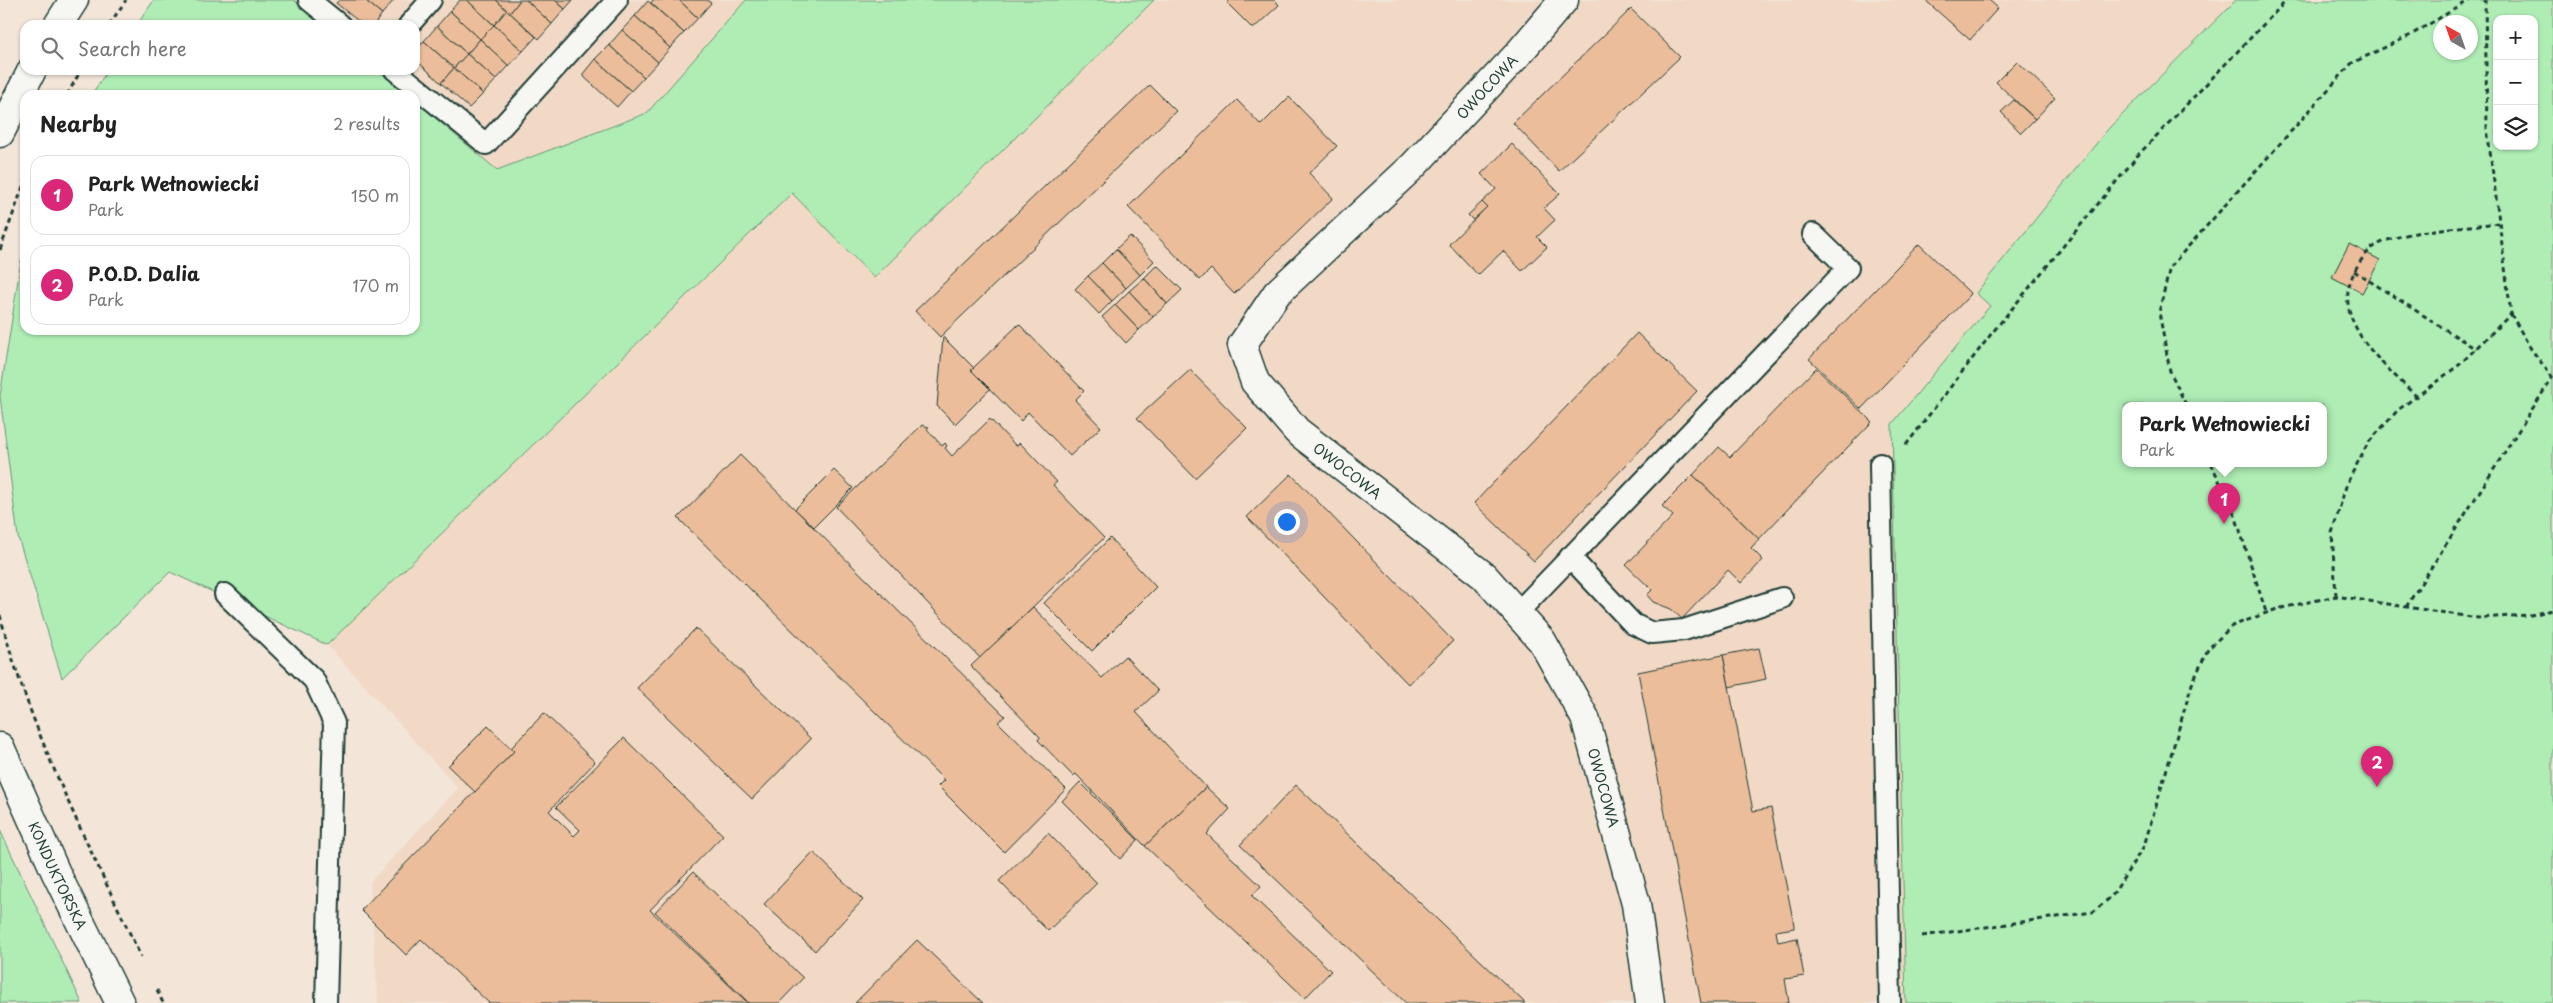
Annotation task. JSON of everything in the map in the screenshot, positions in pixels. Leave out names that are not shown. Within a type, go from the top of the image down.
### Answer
[{"type":"street","points":[[61,20],[74,0]]},
{"type":"street","name":"OWOCOWA","points":[[1564,0],[1518,54],[1413,166],[1277,293],[1242,345],[1255,382],[1298,431],[1484,576],[1542,641],[1585,718],[1636,904],[1650,1003]]},
{"type":"street","points":[[22,90],[29,75]]},
{"type":"street","points":[[0,133],[20,94]]},
{"type":"street","name":"KONDUKTORSKA","points":[[0,747],[56,873],[120,1003]]},
{"type":"lane","points":[[309,0],[334,20]]},
{"type":"lane","points":[[414,20],[432,0]]},
{"type":"lane","points":[[420,90],[486,144],[617,0]]},
{"type":"lane","points":[[401,75],[420,90]]},
{"type":"lane","points":[[1518,612],[1848,268],[1813,234]]},
{"type":"lane","points":[[1880,464],[1890,1003]]},
{"type":"lane","points":[[1570,557],[1633,624],[1652,633],[1684,630],[1782,598]]},
{"type":"lane","points":[[225,594],[314,680],[334,723],[326,1003]]},
{"type":"path","points":[[112,20],[126,0]]},
{"type":"path","points":[[1880,486],[1912,437],[1992,333],[2139,154],[2287,0]]},
{"type":"path","points":[[2185,402],[2170,371],[2159,312],[2170,267],[2352,63],[2409,36],[2470,0]]},
{"type":"path","points":[[2406,607],[2553,378],[2531,349],[2511,314],[2487,128],[2485,0]]},
{"type":"path","points":[[69,90],[78,75]]},
{"type":"path","points":[[0,250],[20,195]]},
{"type":"path","points":[[2417,397],[2360,336],[2347,310],[2347,288],[2354,271],[2371,249],[2387,241],[2413,234],[2498,223]]},
{"type":"path","points":[[2354,271],[2476,349]]},
{"type":"path","points":[[2336,596],[2332,533],[2347,482],[2368,443],[2398,410],[2476,349],[2511,314]]},
{"type":"path","points":[[2213,467],[2236,518],[2266,612]]},
{"type":"path","points":[[1889,941],[2093,912],[2112,896],[2144,846],[2192,684],[2208,649],[2232,626],[2266,612],[2336,596],[2478,618],[2531,615],[2553,610]]},
{"type":"path","points":[[0,614],[18,675],[47,747],[143,960]]},
{"type":"path","points":[[155,986],[163,1003]]},
{"type":"shaded area","points":[[294,0],[746,0],[647,113],[497,170],[420,105],[420,90],[401,90],[384,75],[420,75],[420,20],[318,20]]},
{"type":"shaded area","points":[[1154,0],[2236,0],[2108,129],[1977,293],[1990,306],[1892,424],[1906,1003],[378,1003],[370,882],[458,788],[327,645],[793,193],[874,278]]},
{"type":"green space","points":[[154,0],[294,0],[318,20],[140,20]]},
{"type":"green space","points":[[746,0],[1154,0],[874,278],[792,193],[327,645],[170,572],[62,678],[18,537],[0,396],[20,267],[20,335],[420,335],[420,105],[497,170],[647,113]]},
{"type":"green space","points":[[2236,0],[2553,0],[2553,1003],[1906,1003],[1892,424],[1990,306],[1976,293],[2108,129]]},
{"type":"green space","points":[[105,75],[384,75],[401,90],[94,90]]},
{"type":"green space","points":[[0,830],[82,1003],[0,1003]]},
{"type":"building","points":[[339,0],[365,0],[382,14],[378,20],[357,20],[336,3]]},
{"type":"building","points":[[365,0],[394,0],[382,14]]},
{"type":"building","points":[[460,0],[467,0],[494,25],[480,39],[450,11]]},
{"type":"building","points":[[467,0],[496,0],[507,10],[494,25]]},
{"type":"building","points":[[496,0],[520,0],[510,13]]},
{"type":"building","points":[[520,0],[526,0],[552,24],[539,39],[510,13]]},
{"type":"building","points":[[526,0],[555,0],[565,9],[552,24]]},
{"type":"building","points":[[555,0],[573,0],[565,9]]},
{"type":"building","points":[[653,0],[679,0],[698,18],[684,33],[651,3]]},
{"type":"building","points":[[679,0],[707,0],[711,3],[698,18]]},
{"type":"building","points":[[1230,0],[1275,0],[1279,5],[1253,29],[1227,3]]},
{"type":"building","points":[[1925,0],[1989,0],[1998,8],[1970,40]]},
{"type":"building","points":[[648,1],[684,33],[670,48],[635,16]]},
{"type":"building","points":[[1631,9],[1680,57],[1559,171],[1513,123]]},
{"type":"building","points":[[507,10],[536,37],[523,51],[494,25]]},
{"type":"building","points":[[450,11],[480,39],[467,54],[437,26]]},
{"type":"building","points":[[635,16],[670,48],[658,62],[622,30]]},
{"type":"building","points":[[494,25],[523,51],[509,66],[480,39]]},
{"type":"building","points":[[437,26],[467,54],[454,68],[424,41]]},
{"type":"building","points":[[622,30],[658,62],[644,77],[609,45]]},
{"type":"building","points":[[480,39],[509,66],[496,80],[467,54]]},
{"type":"building","points":[[424,41],[454,68],[441,83],[420,64],[420,45]]},
{"type":"building","points":[[609,45],[644,77],[631,91],[595,59]]},
{"type":"building","points":[[467,54],[496,80],[483,94],[454,68]]},
{"type":"building","points":[[595,59],[631,91],[617,107],[582,75]]},
{"type":"building","points":[[2017,61],[2055,98],[2035,119],[1996,82]]},
{"type":"building","points":[[454,68],[483,94],[469,108],[441,83]]},
{"type":"building","points":[[1150,85],[1176,111],[940,337],[915,311]]},
{"type":"building","points":[[1289,97],[1337,146],[1309,173],[1333,198],[1234,294],[1211,269],[1200,280],[1128,207],[1237,100],[1261,125]]},
{"type":"building","points":[[2014,100],[2035,119],[2021,133],[2001,112]]},
{"type":"building","points":[[1512,144],[1560,194],[1544,208],[1555,220],[1537,237],[1547,247],[1522,271],[1503,251],[1478,275],[1449,244],[1487,207],[1482,202],[1496,189],[1481,174]]},
{"type":"building","points":[[1482,202],[1487,207],[1473,220],[1468,215]]},
{"type":"building","points":[[1130,236],[1154,261],[1140,275],[1116,249]]},
{"type":"building","points":[[1919,244],[1971,294],[1861,409],[1809,359]]},
{"type":"building","points":[[2349,244],[2380,260],[2362,293],[2332,277]]},
{"type":"building","points":[[1116,249],[1140,275],[1126,288],[1102,263]]},
{"type":"building","points":[[1102,263],[1126,288],[1112,301],[1088,276]]},
{"type":"building","points":[[1157,265],[1182,290],[1167,304],[1144,278]]},
{"type":"building","points":[[1088,276],[1112,301],[1099,314],[1075,289]]},
{"type":"building","points":[[1144,278],[1167,304],[1153,317],[1129,291]]},
{"type":"building","points":[[1129,291],[1153,317],[1139,330],[1115,305]]},
{"type":"building","points":[[1115,305],[1139,330],[1126,343],[1102,317]]},
{"type":"building","points":[[1019,324],[1084,391],[1075,400],[1101,427],[1070,456],[1028,412],[1021,421],[971,370]]},
{"type":"building","points":[[1637,333],[1697,391],[1534,561],[1474,503]]},
{"type":"building","points":[[943,337],[974,368],[971,370],[990,389],[955,424],[937,406]]},
{"type":"building","points":[[1816,368],[1872,422],[1759,539],[1693,475],[1719,447],[1730,457]]},
{"type":"building","points":[[1190,370],[1247,428],[1195,478],[1137,418]]},
{"type":"building","points":[[990,419],[1016,446],[1020,443],[1057,482],[1053,485],[1104,538],[980,658],[836,507],[922,425],[929,427],[927,429],[942,446],[945,443],[947,446],[945,448],[952,456]]},
{"type":"building","points":[[740,455],[1005,716],[998,722],[1066,789],[1004,852],[938,786],[944,780],[678,518]]},
{"type":"building","points":[[834,470],[853,488],[814,527],[795,509]]},
{"type":"building","points":[[1291,474],[1453,641],[1408,684],[1247,517]]},
{"type":"building","points":[[1693,475],[1759,539],[1751,548],[1763,560],[1741,583],[1728,570],[1682,619],[1671,609],[1653,602],[1647,595],[1652,590],[1626,565],[1673,516],[1662,506]]},
{"type":"building","points":[[1110,538],[1156,587],[1092,651],[1044,603]]},
{"type":"building","points":[[1033,607],[1102,678],[1125,656],[1158,691],[1136,712],[1206,787],[1145,846],[1076,774],[1073,776],[1038,740],[1040,737],[971,666]]},
{"type":"building","points":[[696,628],[811,739],[752,799],[637,688]]},
{"type":"building","points":[[1759,648],[1766,679],[1729,687],[1723,655]]},
{"type":"building","points":[[1723,655],[1753,811],[1771,808],[1794,925],[1794,928],[1776,931],[1778,942],[1797,938],[1804,976],[1785,979],[1789,1003],[1701,1003],[1638,672]]},
{"type":"building","points":[[544,713],[595,762],[549,811],[574,836],[580,830],[556,807],[624,738],[723,835],[650,910],[748,1003],[489,1003],[421,939],[406,955],[361,910],[514,751],[511,748]]},
{"type":"building","points":[[488,726],[514,751],[475,792],[448,766]]},
{"type":"building","points":[[1080,782],[1138,840],[1120,859],[1062,801]]},
{"type":"building","points":[[1296,785],[1525,1003],[1406,1003],[1240,845]]},
{"type":"building","points":[[1206,787],[1230,809],[1207,834],[1261,886],[1252,896],[1331,971],[1305,998],[1145,846]]},
{"type":"building","points":[[1048,833],[1097,883],[1048,931],[999,881]]},
{"type":"building","points":[[813,852],[863,900],[815,951],[764,904]]},
{"type":"building","points":[[693,872],[803,978],[779,1003],[749,1003],[655,912]]},
{"type":"building","points":[[917,940],[983,1003],[855,1003]]},
{"type":"place","name":"Park Wełnowiecki","points":[[2224,524]]},
{"type":"place","name":"P.O.D. Dalia","points":[[2377,787]]}]
